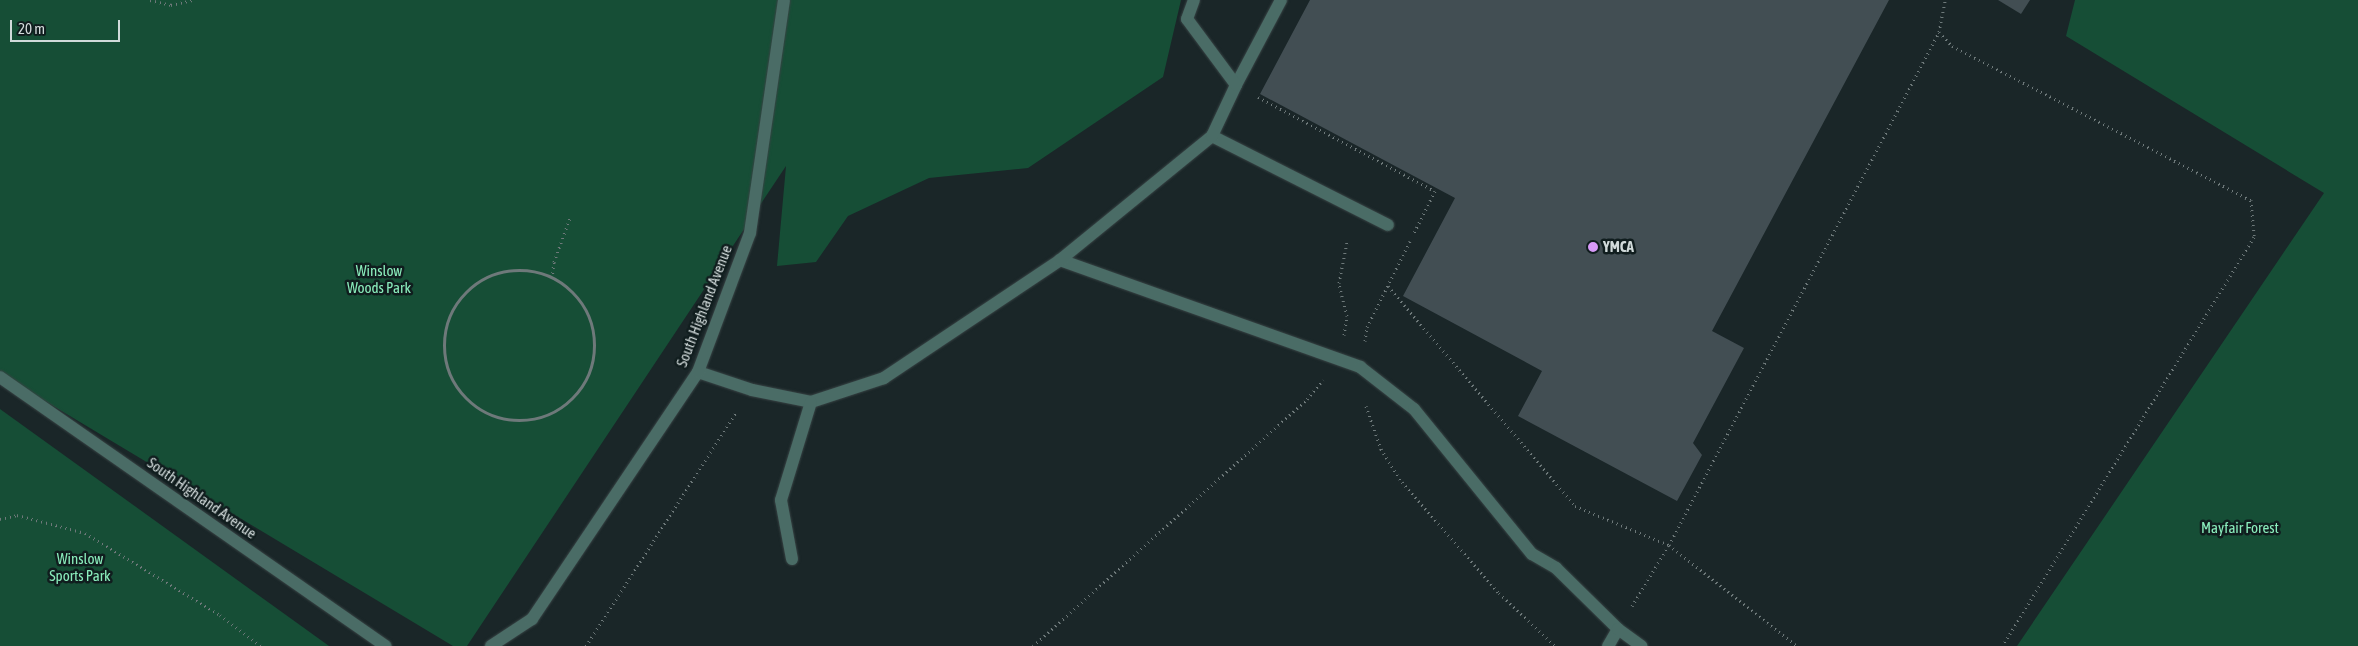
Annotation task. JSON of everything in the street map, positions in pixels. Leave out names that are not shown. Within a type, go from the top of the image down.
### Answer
[{"type":"street","name":"South Highland Avenue","points":[[491,646],[532,620],[698,372],[750,234],[784,0]]},
{"type":"street","points":[[1194,0],[1187,19],[1236,85]]},
{"type":"street","points":[[698,372],[752,390],[811,402],[884,378],[1060,260],[1212,136],[1236,85],[1281,0]]},
{"type":"street","points":[[1212,136],[1388,225]]},
{"type":"street","points":[[1060,260],[1340,358],[1360,368],[1414,409],[1532,554],[1556,568],[1618,629],[1641,646]]},
{"type":"street","name":"South Highland Avenue","points":[[0,377],[385,646]]},
{"type":"street","points":[[792,559],[782,500],[811,402]]},
{"type":"street","points":[[1608,646],[1618,629]]},
{"type":"path","points":[[150,0],[171,5],[193,0]]},
{"type":"path","points":[[1618,629],[1668,545],[1939,32],[1945,0]]},
{"type":"path","points":[[1939,32],[1952,46],[2251,200],[2254,237],[2002,646]]},
{"type":"path","points":[[1236,85],[1435,191]]},
{"type":"path","points":[[552,278],[554,262],[570,218]]},
{"type":"path","points":[[1033,646],[1307,399],[1340,358],[1347,316],[1339,283],[1347,242]]},
{"type":"path","points":[[528,270],[552,278],[572,292],[587,312],[594,336],[593,360],[585,383],[569,402],[548,415],[524,421],[500,419],[477,409],[458,392],[447,369],[443,344],[447,319],[460,297],[486,278],[502,271],[528,270]]},
{"type":"path","points":[[1388,286],[1575,506],[1668,545],[1797,646]]},
{"type":"path","points":[[586,646],[752,390]]},
{"type":"path","points":[[0,519],[17,515],[85,533],[220,614],[261,646]]},
{"type":"green space","name":"Winslow Woods Park","points":[[0,0],[1181,0],[1163,77],[1028,168],[929,178],[848,216],[816,262],[777,266],[786,166],[467,646],[453,646],[0,374]]},
{"type":"green space","name":"Mayfair Forest","points":[[2075,0],[2358,0],[2358,646],[2017,646],[2324,193],[2066,36]]},
{"type":"green space","name":"Winslow Sports Park","points":[[0,409],[311,633],[329,646],[0,646]]},
{"type":"building","name":"YMCA","points":[[1310,0],[1889,0],[1712,331],[1744,348],[1693,443],[1702,455],[1677,501],[1518,416],[1542,371],[1403,296],[1455,198],[1260,94]]},
{"type":"building","points":[[1998,0],[2030,0],[2021,14]]},
{"type":"place","name":"YMCA","points":[[1593,247]]}]
